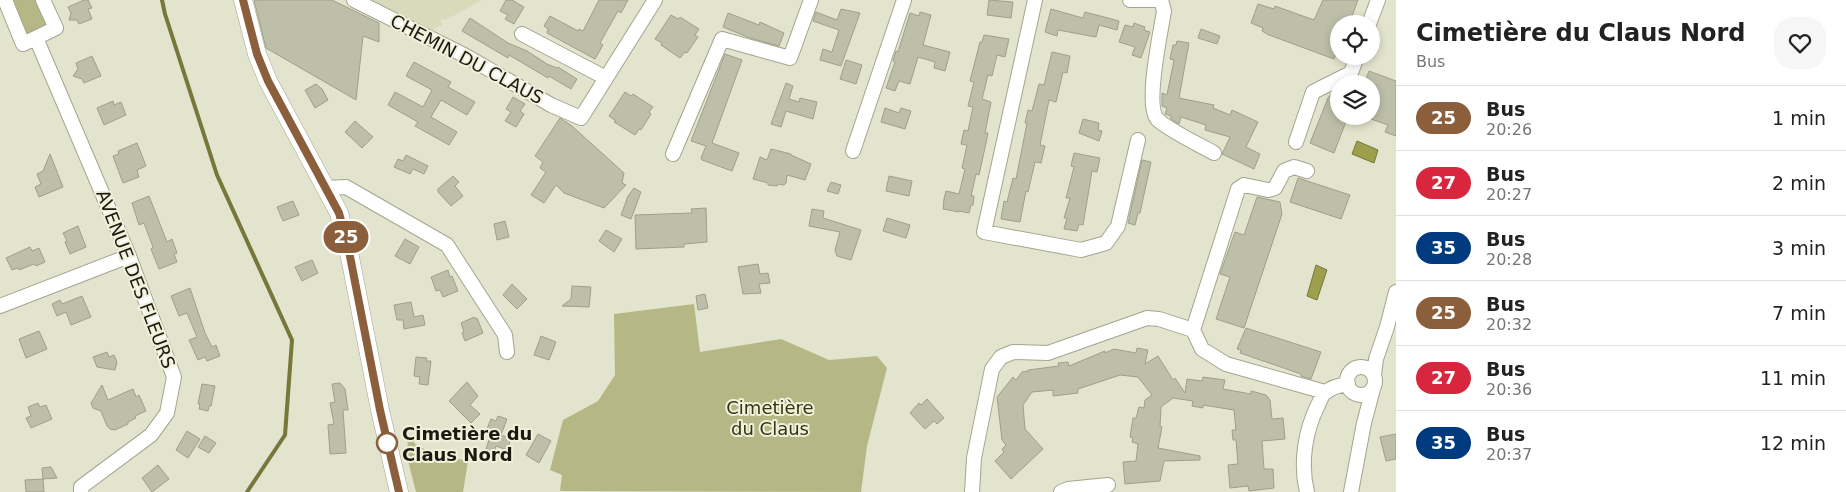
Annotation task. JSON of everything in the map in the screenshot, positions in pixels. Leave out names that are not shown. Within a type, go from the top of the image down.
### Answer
[{"type":"main road","points":[[243,0],[257,54],[268,81],[339,213],[348,246],[380,410],[399,492]]},
{"type":"street","points":[[5,0],[23,44],[56,28],[43,0]]},
{"type":"street","name":"CHEMIN DU CLAUS","points":[[354,0],[466,56],[551,105],[580,118],[606,78]]},
{"type":"street","points":[[522,34],[606,78],[655,0]]},
{"type":"street","points":[[673,154],[722,39],[790,58],[811,0]]},
{"type":"street","points":[[853,152],[904,0]]},
{"type":"street","points":[[1035,0],[984,232],[1081,250],[1106,243],[1118,226],[1138,140]]},
{"type":"street","points":[[1130,0],[1161,0],[1164,11],[1152,84],[1152,106],[1156,119],[1214,153]]},
{"type":"street","points":[[1372,15],[1378,0]]},
{"type":"street","name":"AVENUE DES FLEURS","points":[[36,38],[129,256],[174,377],[167,413],[151,435],[81,487],[81,492]]},
{"type":"street","points":[[1296,142],[1313,92],[1351,73],[1354,65]]},
{"type":"street","points":[[1307,170],[1294,167],[1284,171],[1275,188],[1268,190],[1244,185],[1238,189],[1193,330],[1202,349],[1226,364],[1325,392]]},
{"type":"street","points":[[327,188],[346,187],[447,244],[505,335],[507,352]]},
{"type":"street","points":[[0,306],[129,256]]},
{"type":"street","points":[[1351,492],[1364,423],[1375,382],[1376,359],[1396,292]]},
{"type":"street","points":[[972,492],[974,458],[992,368],[1002,357],[1014,352],[1048,353],[1147,318],[1159,319],[1193,330]]},
{"type":"street","points":[[1359,367],[1364,356],[1380,343]]},
{"type":"street","points":[[1364,423],[1348,377],[1352,370],[1359,367],[1371,370],[1374,375]]},
{"type":"street","points":[[1307,492],[1304,448],[1312,416],[1325,392],[1340,385],[1351,388],[1360,395],[1367,394],[1372,389]]},
{"type":"street","points":[[1061,492],[1068,489],[1108,485]]},
{"type":"shaded area","points":[[370,0],[482,0],[446,20],[441,18],[442,25],[432,30]]},
{"type":"shaded area","points":[[1357,141],[1378,150],[1374,163],[1352,154]]},
{"type":"shaded area","points":[[1316,265],[1327,270],[1317,300],[1307,296]]},
{"type":"green space","points":[[10,0],[39,0],[50,27],[25,36]]},
{"type":"green space","name":"Cimetière du Claus","points":[[694,304],[700,352],[781,339],[829,360],[877,356],[887,368],[867,446],[861,492],[560,491],[562,475],[550,470],[563,420],[598,401],[615,375],[614,314]]},
{"type":"green space","points":[[405,434],[414,437],[414,443],[427,450],[468,461],[463,492],[416,492],[405,449],[408,445]]},
{"type":"building","points":[[88,0],[92,8],[88,9],[92,19],[79,24],[77,20],[69,20],[71,13],[68,7]]},
{"type":"building","points":[[254,0],[332,0],[379,23],[379,42],[363,36],[356,100],[266,48]]},
{"type":"building","points":[[506,0],[512,0],[524,7],[514,24],[505,19],[508,15],[500,11]]},
{"type":"building","points":[[599,0],[628,0],[621,13],[618,11],[600,43],[603,45],[595,59],[547,33],[548,29],[544,26],[550,16],[578,31],[579,29],[583,31]]},
{"type":"building","points":[[989,0],[1013,2],[1011,18],[987,15]]},
{"type":"building","points":[[1323,0],[1358,0],[1352,15],[1330,15],[1330,58],[1269,35],[1262,31],[1263,28],[1251,23],[1258,4],[1274,9],[1275,6],[1314,20]]},
{"type":"building","points":[[841,9],[860,13],[841,66],[820,60],[823,49],[832,52],[839,30],[813,21],[816,12],[837,20]]},
{"type":"building","points":[[1051,9],[1083,18],[1085,12],[1119,21],[1117,30],[1099,25],[1096,37],[1058,30],[1057,36],[1045,32]]},
{"type":"building","points":[[920,12],[931,15],[923,45],[950,52],[945,71],[934,68],[935,62],[918,57],[910,84],[899,81],[895,91],[886,88],[895,62],[893,61],[896,51],[898,52],[910,13],[919,16]]},
{"type":"building","points":[[728,13],[759,25],[760,22],[784,33],[779,46],[750,38],[723,27]]},
{"type":"building","points":[[671,15],[678,19],[680,17],[699,29],[695,35],[698,37],[687,53],[685,52],[680,58],[655,39]]},
{"type":"building","points":[[470,18],[508,43],[527,51],[547,64],[558,67],[577,79],[571,89],[509,55],[508,58],[462,31]]},
{"type":"building","points":[[1134,23],[1145,27],[1144,30],[1150,32],[1141,58],[1132,55],[1135,47],[1119,42],[1125,25],[1133,27]]},
{"type":"building","points":[[1201,29],[1220,36],[1217,44],[1198,38]]},
{"type":"building","points":[[984,35],[1009,39],[1005,57],[997,55],[992,76],[988,75],[982,99],[991,102],[985,133],[988,133],[986,143],[979,175],[976,174],[971,196],[974,196],[973,205],[971,205],[969,213],[943,209],[946,191],[959,194],[965,169],[962,168],[967,145],[961,144],[964,130],[968,131],[973,107],[968,106],[974,82],[970,81],[980,42],[982,42]]},
{"type":"building","points":[[1177,41],[1189,43],[1179,98],[1214,105],[1213,108],[1230,115],[1232,110],[1258,122],[1246,147],[1260,154],[1254,169],[1222,154],[1230,137],[1205,130],[1206,125],[1181,117],[1179,124],[1171,119],[1171,116],[1165,114],[1167,108],[1162,106],[1162,93],[1167,95],[1174,60],[1170,59],[1173,45],[1176,45]]},
{"type":"building","points":[[1052,52],[1070,56],[1067,73],[1063,72],[1056,102],[1049,100],[1040,145],[1045,146],[1041,163],[1035,162],[1028,192],[1026,191],[1020,222],[1001,219],[1004,201],[1007,202],[1013,178],[1016,179],[1028,110],[1032,111],[1039,84],[1044,85]]},
{"type":"building","points":[[725,54],[742,60],[712,143],[739,153],[732,171],[702,160],[701,158],[706,146],[691,141]]},
{"type":"building","points":[[92,56],[101,76],[84,83],[82,79],[73,76],[78,69],[76,63]]},
{"type":"building","points":[[846,60],[862,65],[856,84],[840,79]]},
{"type":"building","points":[[414,62],[451,82],[448,87],[475,102],[467,115],[441,100],[431,117],[457,132],[449,145],[415,126],[418,122],[388,105],[395,92],[423,107],[432,90],[406,76]]},
{"type":"building","points":[[1369,71],[1380,75],[1367,75]]},
{"type":"building","points":[[1380,75],[1396,81],[1396,136],[1385,132],[1388,125],[1380,122]]},
{"type":"building","points":[[786,83],[793,86],[789,99],[799,102],[800,98],[817,102],[813,119],[786,111],[781,127],[771,124]]},
{"type":"building","points":[[316,84],[322,89],[328,100],[315,108],[305,90]]},
{"type":"building","points":[[625,92],[631,96],[633,94],[653,107],[641,130],[639,129],[635,135],[614,122],[616,121],[609,116]]},
{"type":"building","points":[[1330,96],[1330,125],[1345,125],[1334,153],[1310,143]]},
{"type":"building","points":[[513,97],[525,104],[520,111],[524,114],[516,127],[505,121],[511,112],[506,109]]},
{"type":"building","points":[[113,101],[114,105],[121,102],[126,115],[104,125],[97,108]]},
{"type":"building","points":[[885,108],[899,113],[901,108],[911,111],[905,129],[881,122]]},
{"type":"building","points":[[560,118],[572,126],[624,173],[622,183],[626,185],[604,208],[564,193],[556,185],[544,203],[531,195],[546,172],[540,168],[543,162],[535,156]]},
{"type":"building","points":[[1083,119],[1099,123],[1098,130],[1102,131],[1099,141],[1079,133]]},
{"type":"building","points":[[355,121],[373,137],[362,148],[345,132]]},
{"type":"building","points":[[137,143],[146,166],[137,170],[139,177],[123,183],[113,156],[119,154],[118,151]]},
{"type":"building","points":[[771,149],[791,154],[811,164],[805,180],[787,175],[786,183],[784,185],[778,184],[777,186],[768,185],[768,183],[753,179],[760,157],[767,160]]},
{"type":"building","points":[[1074,153],[1100,158],[1097,172],[1092,171],[1083,225],[1079,224],[1077,231],[1064,229],[1067,218],[1064,218],[1070,198],[1066,198],[1074,167],[1071,166]]},
{"type":"building","points":[[50,154],[63,187],[39,197],[35,187],[41,184],[37,174],[43,171]]},
{"type":"building","points":[[406,155],[428,166],[424,174],[413,169],[410,174],[394,167],[398,159],[403,161]]},
{"type":"building","points":[[1142,160],[1151,162],[1140,213],[1138,213],[1135,225],[1128,223]]},
{"type":"building","points":[[453,176],[459,182],[455,186],[463,196],[451,206],[438,192],[438,189]]},
{"type":"building","points":[[889,176],[912,181],[909,196],[886,191]]},
{"type":"building","points":[[1298,178],[1350,195],[1341,219],[1290,202]]},
{"type":"building","points":[[831,182],[841,185],[838,194],[827,191]]},
{"type":"building","points":[[634,188],[641,192],[631,219],[621,215],[628,196]]},
{"type":"building","points":[[149,196],[167,242],[172,239],[177,253],[174,254],[177,262],[159,269],[144,223],[139,225],[132,203]]},
{"type":"building","points":[[1257,197],[1280,202],[1282,214],[1244,328],[1216,319],[1230,277],[1220,274],[1235,232],[1244,235]]},
{"type":"building","points":[[293,201],[299,215],[283,221],[277,207]]},
{"type":"building","points":[[706,208],[707,242],[684,244],[684,247],[636,249],[635,215],[692,213],[691,209]]},
{"type":"building","points":[[812,209],[824,211],[823,218],[861,230],[851,260],[837,256],[835,250],[840,232],[809,226]]},
{"type":"building","points":[[887,218],[910,225],[906,238],[883,231]]},
{"type":"building","points":[[505,221],[509,237],[497,240],[494,224]]},
{"type":"building","points":[[78,226],[86,247],[70,254],[63,233]]},
{"type":"building","points":[[606,230],[622,239],[614,252],[599,241]]},
{"type":"building","points":[[405,239],[419,247],[410,264],[395,256]]},
{"type":"building","points":[[30,247],[32,251],[39,248],[45,262],[36,266],[34,264],[19,270],[18,268],[12,270],[6,258]]},
{"type":"building","points":[[312,260],[318,273],[302,281],[295,267]]},
{"type":"building","points":[[758,264],[760,274],[768,273],[770,283],[759,284],[761,293],[743,294],[738,267]]},
{"type":"building","points":[[448,270],[458,291],[443,297],[440,290],[436,291],[431,277]]},
{"type":"building","points":[[512,284],[527,299],[517,309],[503,295]]},
{"type":"building","points":[[572,286],[591,287],[589,307],[562,306],[571,299]]},
{"type":"building","points":[[190,288],[205,333],[212,347],[216,345],[220,356],[207,361],[205,357],[198,360],[189,340],[197,337],[187,313],[179,316],[171,296]]},
{"type":"building","points":[[705,294],[708,308],[698,310],[696,296]]},
{"type":"building","points":[[82,296],[91,317],[71,325],[66,312],[57,316],[52,304],[60,300],[62,304]]},
{"type":"building","points":[[411,302],[414,317],[423,315],[425,325],[404,329],[403,320],[397,320],[394,305]]},
{"type":"building","points":[[474,317],[475,319],[477,318],[483,333],[465,341],[461,323]]},
{"type":"building","points":[[1246,328],[1321,352],[1311,379],[1240,353],[1241,350],[1237,349]]},
{"type":"building","points":[[39,331],[47,349],[26,358],[19,339]]},
{"type":"building","points":[[541,336],[556,342],[549,360],[534,355]]},
{"type":"building","points":[[1137,348],[1148,350],[1145,364],[1158,356],[1173,380],[1175,378],[1185,393],[1187,379],[1202,381],[1203,377],[1225,380],[1223,389],[1251,394],[1251,391],[1266,395],[1270,400],[1272,419],[1283,418],[1285,439],[1262,441],[1264,469],[1273,469],[1274,488],[1249,491],[1248,486],[1230,488],[1228,465],[1238,464],[1236,440],[1233,440],[1232,430],[1236,430],[1234,410],[1203,405],[1203,408],[1192,406],[1193,401],[1173,398],[1161,407],[1160,426],[1162,427],[1158,448],[1200,456],[1200,460],[1164,461],[1160,481],[1125,484],[1123,462],[1136,461],[1138,444],[1132,442],[1133,438],[1130,437],[1133,418],[1136,418],[1139,407],[1144,408],[1145,400],[1152,395],[1138,377],[1120,375],[1078,389],[1078,393],[1053,396],[1053,390],[1032,392],[1023,405],[1025,429],[1043,449],[1011,479],[995,461],[1004,452],[1002,449],[1006,445],[1002,440],[997,397],[1013,377],[1016,380],[1022,372],[1059,366],[1058,363],[1068,362],[1069,366],[1114,349],[1136,353]]},
{"type":"building","points":[[107,352],[109,357],[114,355],[117,362],[115,370],[97,367],[93,357]]},
{"type":"building","points":[[416,357],[427,358],[426,361],[431,361],[428,385],[419,384],[420,377],[414,376]]},
{"type":"building","points":[[467,382],[478,396],[470,405],[480,414],[471,423],[449,401]]},
{"type":"building","points":[[340,383],[345,389],[348,410],[343,410],[346,453],[330,454],[328,425],[334,424],[330,403],[335,402],[332,384]]},
{"type":"building","points":[[202,384],[215,386],[211,406],[209,406],[208,411],[199,409],[200,404],[198,404]]},
{"type":"building","points":[[102,385],[108,400],[133,389],[136,397],[139,395],[146,411],[135,416],[136,418],[128,422],[128,424],[115,430],[110,429],[101,411],[93,408],[91,403]]},
{"type":"building","points":[[927,399],[944,418],[937,424],[934,421],[925,429],[910,413],[919,403],[921,405]]},
{"type":"building","points":[[38,403],[40,407],[46,405],[52,419],[31,428],[26,418],[31,416],[28,407]]},
{"type":"building","points":[[498,416],[507,419],[501,435],[511,439],[507,450],[496,446],[493,455],[485,452],[492,431],[487,429],[491,419],[496,421]]},
{"type":"building","points":[[187,431],[200,439],[188,458],[176,450]]},
{"type":"building","points":[[538,434],[551,441],[539,463],[526,455]]},
{"type":"building","points":[[1396,434],[1396,459],[1386,461],[1380,437]]},
{"type":"building","points":[[205,436],[216,443],[209,453],[198,447]]},
{"type":"building","points":[[158,465],[169,479],[152,492],[142,478]]},
{"type":"building","points":[[51,467],[57,478],[43,479],[42,468]]},
{"type":"building","points":[[43,479],[44,492],[26,492],[25,480]]},
{"type":"waterway","points":[[162,0],[217,175],[292,340],[285,435],[247,492]]},
{"type":"bus line","name":"25","points":[[243,0],[257,54],[268,81],[339,213],[348,246],[380,410],[399,492]]},
{"type":"place","name":"Cimetière du Claus Nord","points":[[387,443]]}]
